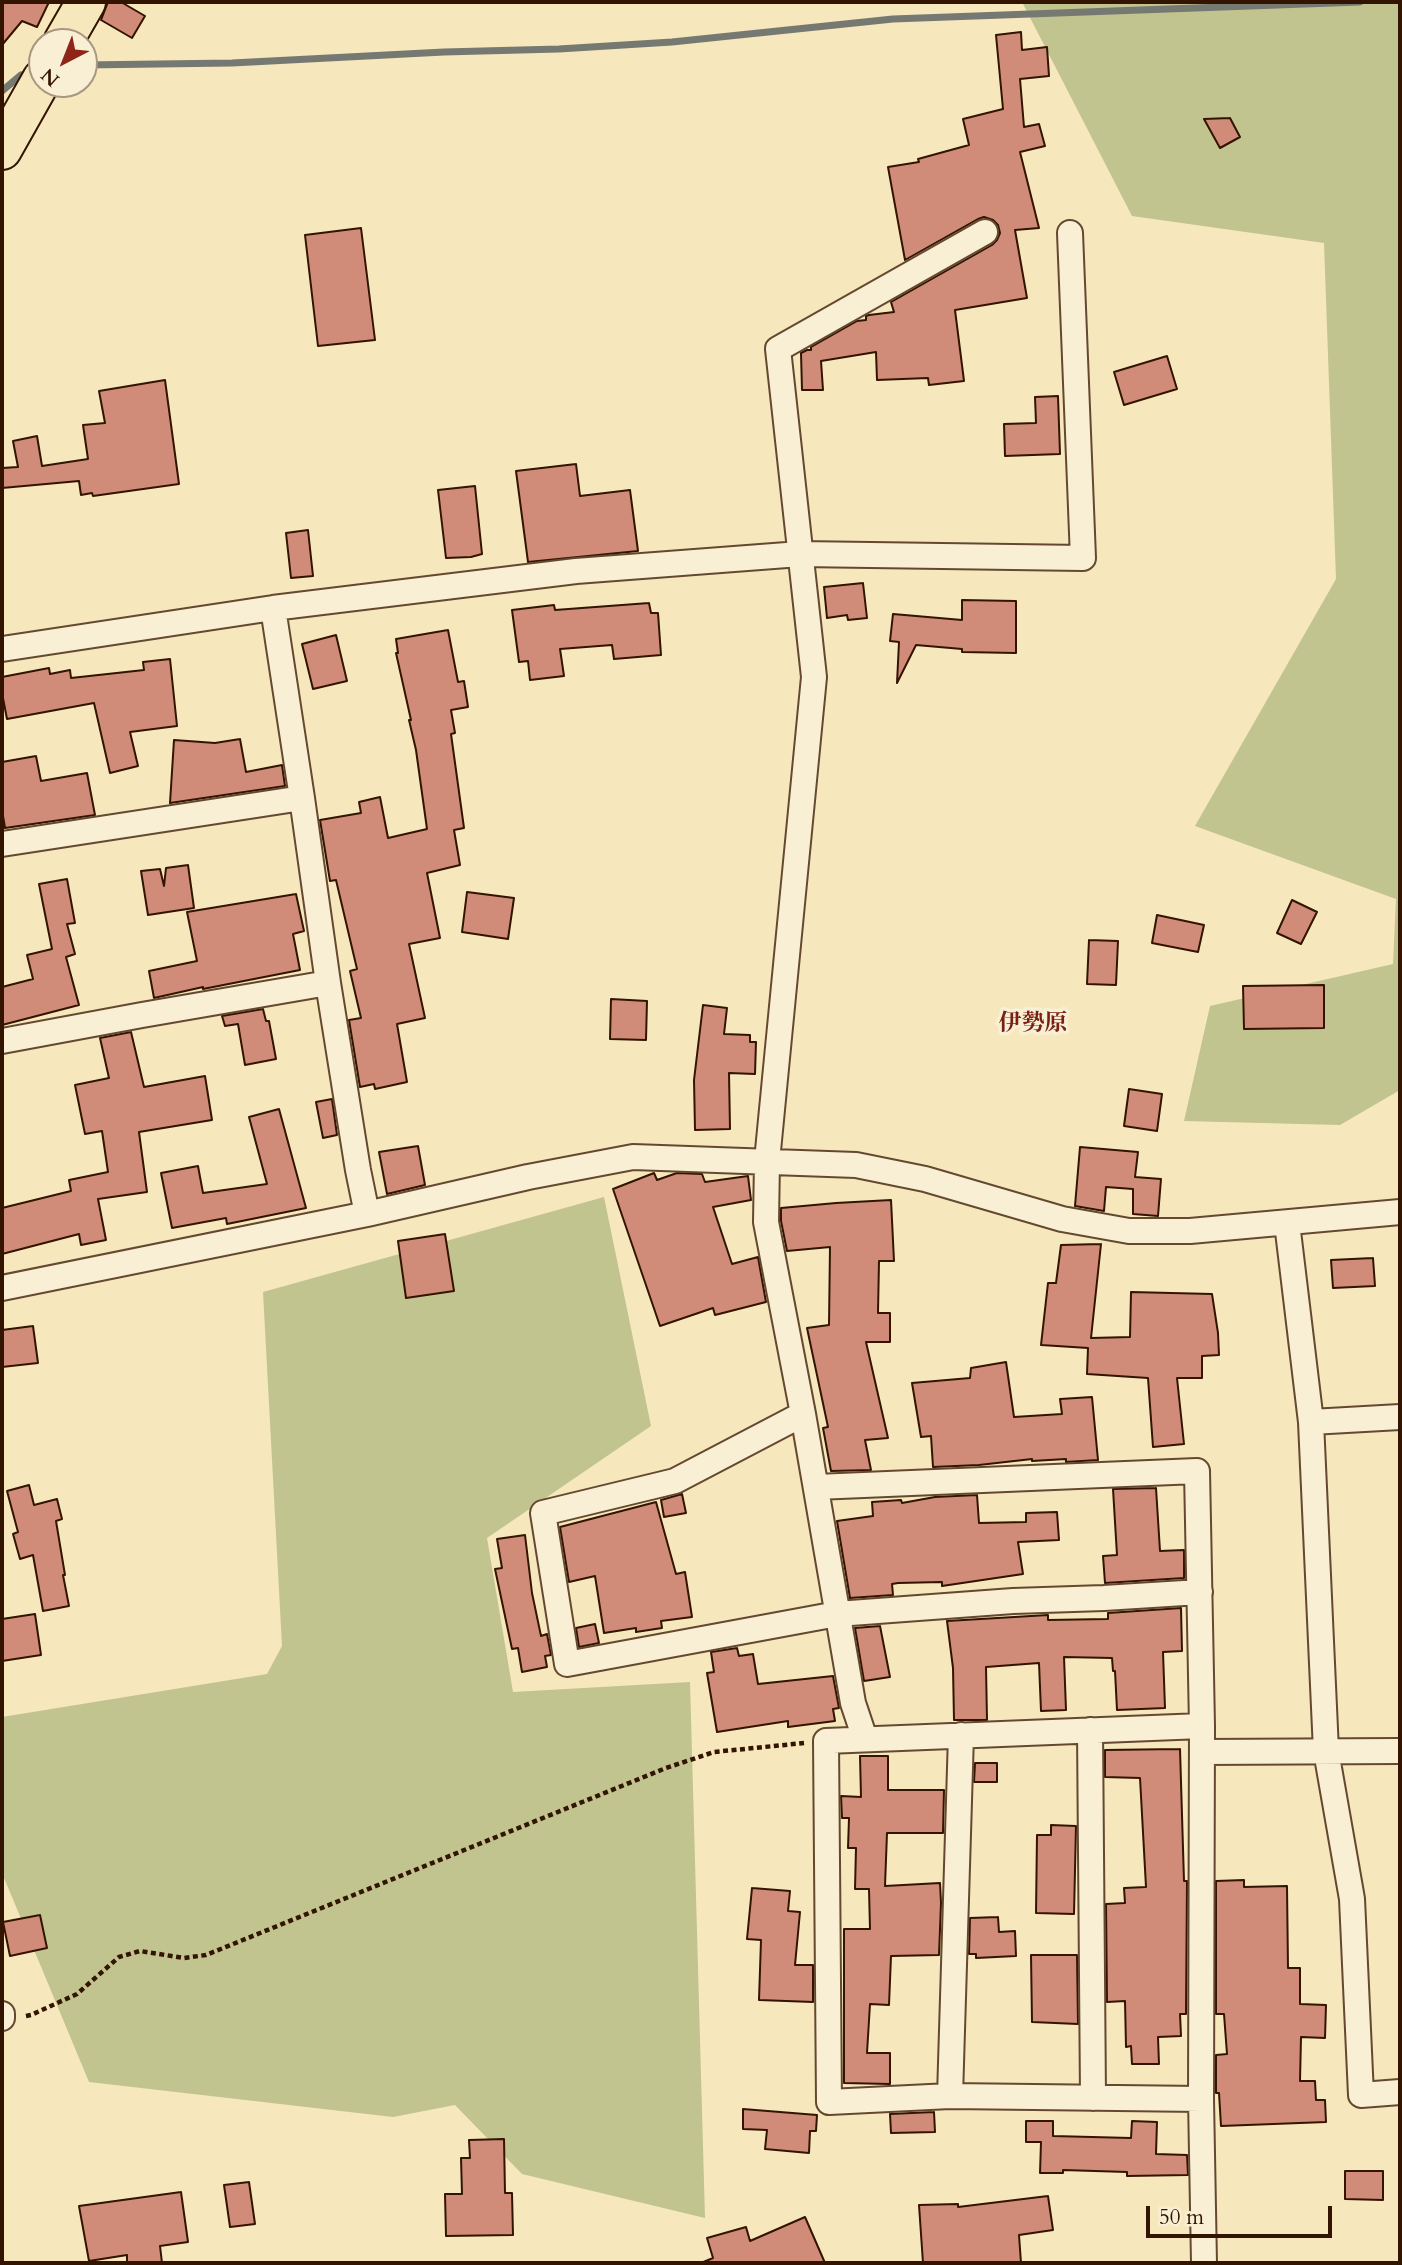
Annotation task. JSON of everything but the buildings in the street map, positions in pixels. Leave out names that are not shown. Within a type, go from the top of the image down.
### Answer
[{"type":"highway","points":[[71,28],[86,2]]},
{"type":"highway","points":[[2,150],[31,98]]},
{"type":"street","points":[[865,1739],[853,1703],[803,1414],[766,1222],[768,1161],[814,677],[778,349],[985,232]]},
{"type":"street","points":[[2,649],[273,608],[576,571],[800,554],[1083,558],[1070,233]]},
{"type":"street","points":[[273,608],[328,983],[367,1214]]},
{"type":"street","points":[[2,844],[302,798]]},
{"type":"street","points":[[2,1041],[328,983]]},
{"type":"street","points":[[2,1288],[633,1157],[856,1165],[925,1179],[1062,1219],[1129,1231],[1189,1231],[1400,1212]]},
{"type":"street","points":[[1287,1223],[1311,1422],[1326,1751],[1352,1899],[1361,2095],[1400,2092]]},
{"type":"street","points":[[803,1414],[675,1481],[543,1513],[566,1664],[837,1614],[1013,1601],[1200,1592]]},
{"type":"street","points":[[1311,1422],[1400,1417]]},
{"type":"street","points":[[816,1487],[1197,1471],[1202,1726],[1201,2099],[1204,2263]]},
{"type":"street","points":[[1201,2099],[950,2096],[828,2102],[826,1741],[1202,1726]]},
{"type":"street","points":[[1090,1730],[1093,2098]]},
{"type":"street","points":[[950,2096],[961,1735]]},
{"type":"street","points":[[1202,1752],[1400,1751]]},
{"type":"path","points":[[2,2017],[31,2015],[77,1994],[119,1956],[140,1951],[184,1958],[206,1955],[666,1768],[714,1752],[826,1741]]},
{"type":"green space","points":[[1022,2],[1400,2],[1400,1090],[1340,1125],[1184,1121],[1210,1006],[1393,964],[1396,899],[1195,826],[1336,579],[1324,243],[1132,216]]},
{"type":"green space","points":[[604,1197],[651,1426],[487,1538],[513,1692],[690,1682],[705,2218],[522,2174],[455,2105],[393,2117],[89,2082],[2,1873],[2,1717],[267,1674],[282,1646],[263,1292]]},
{"type":"waterway","points":[[98,65],[232,63],[559,49],[672,42],[893,19],[1360,2]]},
{"type":"waterway","points":[[2,91],[21,75]]},
{"type":"district","name":"伊勢原","points":[[1033,1025]]}]
